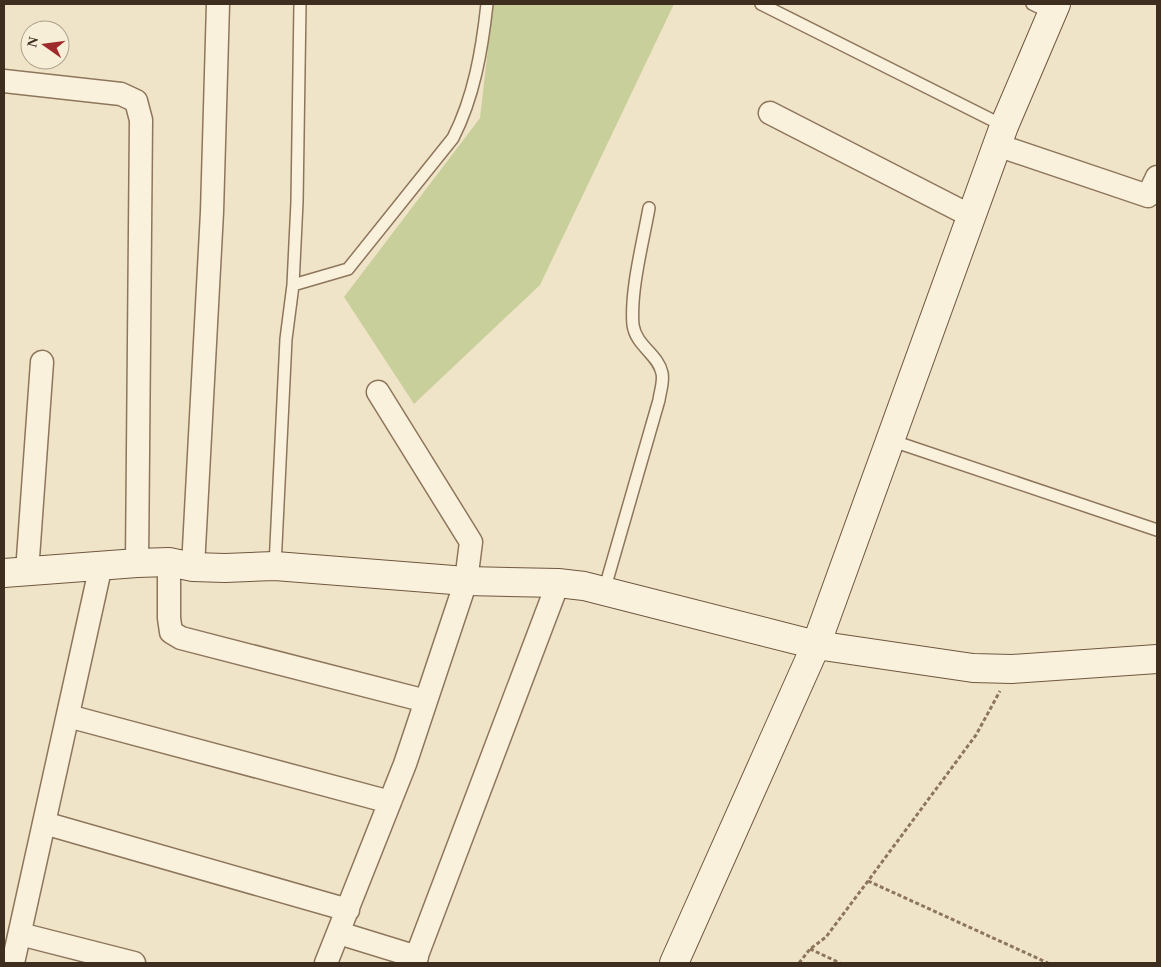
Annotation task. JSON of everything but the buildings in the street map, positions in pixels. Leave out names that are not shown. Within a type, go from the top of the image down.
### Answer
[{"type":"street","points":[[218,4],[212,212],[180,565],[169,618],[171,632],[181,638],[426,701]]},
{"type":"street","points":[[674,963],[816,645],[1047,7]]},
{"type":"street","points":[[4,81],[121,94],[136,101],[141,120],[137,563]]},
{"type":"street","points":[[770,113],[971,216]]},
{"type":"street","points":[[1000,136],[1148,196],[1157,176]]},
{"type":"street","points":[[42,362],[15,572],[137,563],[225,568],[275,566],[466,581],[558,583],[584,586],[816,645],[973,668],[1012,669],[1157,659]]},
{"type":"street","points":[[326,963],[390,802],[426,701],[466,581],[471,542],[378,392]]},
{"type":"street","points":[[13,963],[101,565]]},
{"type":"street","points":[[339,932],[416,960],[558,583]]},
{"type":"street","points":[[68,716],[390,802]]},
{"type":"street","points":[[44,822],[348,910]]},
{"type":"street","points":[[20,934],[134,963]]},
{"type":"lane","points":[[275,566],[286,339],[293,285],[297,192],[300,4]]},
{"type":"lane","points":[[293,285],[348,269],[453,138],[463,118],[482,48],[487,4]]},
{"type":"lane","points":[[761,4],[1000,136]]},
{"type":"lane","points":[[604,591],[659,400],[662,374],[655,358],[641,345],[634,327],[633,298],[649,208]]},
{"type":"lane","points":[[890,440],[1157,530]]},
{"type":"path","points":[[799,963],[810,949],[826,937],[976,735],[1012,669]]},
{"type":"path","points":[[868,881],[1048,963]]},
{"type":"path","points":[[810,949],[840,963]]},
{"type":"green space","points":[[493,4],[674,4],[540,285],[414,404],[344,297],[480,118]]}]
